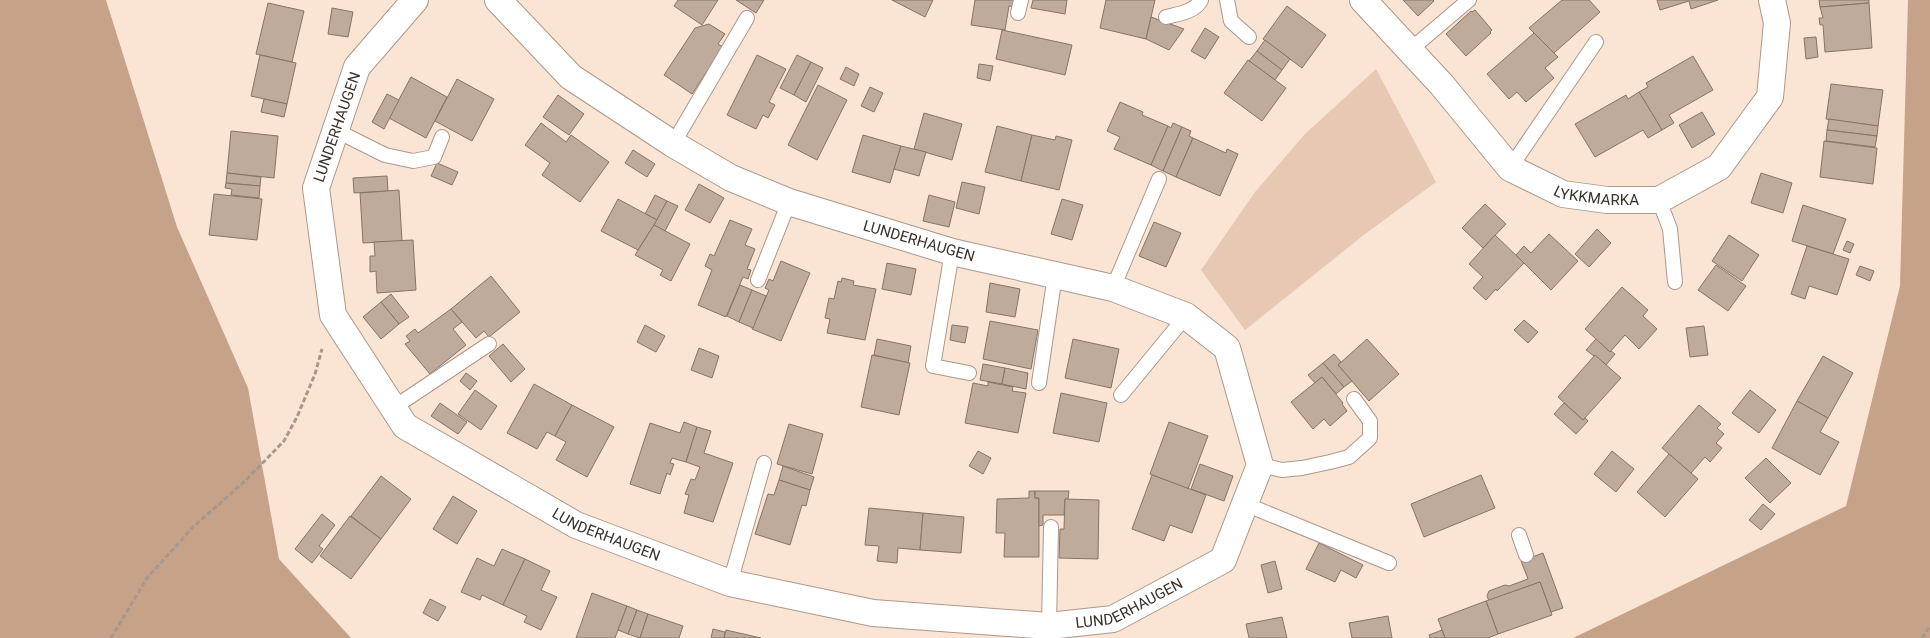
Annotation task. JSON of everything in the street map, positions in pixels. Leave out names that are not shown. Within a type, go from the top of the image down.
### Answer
[{"type":"street","name":"LUNDERHAUGEN","points":[[415,0],[357,67],[316,188],[333,315],[405,426],[576,525],[730,584],[873,613],[1049,626],[1113,619],[1223,560],[1260,464],[1227,348],[1186,316],[1113,288],[952,252],[789,202],[731,178],[674,144],[571,77],[498,0]]},
{"type":"street","name":"LYKKMARKA","points":[[1364,0],[1442,85],[1510,168],[1563,194],[1607,200],[1659,200],[1720,166],[1770,97],[1777,23],[1772,0]]},
{"type":"lane","points":[[1166,17],[1184,13],[1199,4],[1201,0]]},
{"type":"lane","points":[[1227,0],[1231,21],[1249,38]]},
{"type":"lane","points":[[1410,50],[1469,0]]},
{"type":"lane","points":[[674,144],[747,18]]},
{"type":"lane","points":[[1510,168],[1596,42]]},
{"type":"lane","points":[[336,130],[385,155],[413,160],[434,157],[442,137]]},
{"type":"lane","points":[[1113,288],[1159,179]]},
{"type":"lane","points":[[1659,200],[1670,228],[1675,282]]},
{"type":"lane","points":[[758,280],[789,202]]},
{"type":"lane","points":[[952,252],[933,366],[968,373]]},
{"type":"lane","points":[[1039,383],[1055,275]]},
{"type":"lane","points":[[1121,395],[1186,316]]},
{"type":"lane","points":[[394,408],[489,344]]},
{"type":"lane","points":[[1260,464],[1282,470],[1302,468],[1349,457],[1370,438],[1370,421],[1354,398]]},
{"type":"lane","points":[[730,584],[764,463]]},
{"type":"lane","points":[[1245,504],[1389,563]]},
{"type":"lane","points":[[1049,626],[1051,527]]},
{"type":"lane","points":[[1519,535],[1526,555]]},
{"type":"path","points":[[111,638],[147,578],[194,526],[244,482],[284,441],[297,417],[315,374],[333,315]]},
{"type":"path","points":[[1922,638],[1930,626]]},
{"type":"shaded area","points":[[0,0],[106,0],[177,227],[248,388],[279,559],[351,638],[0,638]]},
{"type":"shaded area","points":[[1908,0],[1930,0],[1930,638],[1573,638],[1846,506],[1900,286]]},
{"type":"shaded area","points":[[1376,69],[1436,182],[1365,234],[1245,330],[1201,270],[1255,192],[1305,134]]},
{"type":"building","points":[[678,0],[718,0],[702,25],[674,6]]},
{"type":"building","points":[[736,0],[764,0],[756,13]]},
{"type":"building","points":[[892,0],[933,0],[925,17]]},
{"type":"building","points":[[975,0],[1014,0],[1013,7],[1009,6],[1005,30],[971,25]]},
{"type":"building","points":[[1033,0],[1067,0],[1065,14],[1031,8]]},
{"type":"building","points":[[1106,0],[1155,0],[1146,39],[1100,28]]},
{"type":"building","points":[[1403,0],[1433,0],[1434,1],[1418,16]]},
{"type":"building","points":[[1562,0],[1589,0],[1600,12],[1554,53],[1529,28]]},
{"type":"building","points":[[1657,0],[1718,0],[1691,9],[1689,1],[1660,10]]},
{"type":"building","points":[[1819,0],[1869,0],[1869,3],[1820,7]]},
{"type":"building","points":[[268,3],[304,11],[292,62],[256,54]]},
{"type":"building","points":[[1869,3],[1872,48],[1825,52],[1823,25],[1820,25],[1819,18],[1823,18],[1820,7]]},
{"type":"building","points":[[1287,6],[1326,35],[1302,68],[1263,39]]},
{"type":"building","points":[[332,8],[353,12],[348,37],[328,34]]},
{"type":"building","points":[[1475,10],[1492,30],[1466,56],[1446,34],[1471,11]]},
{"type":"building","points":[[1151,17],[1184,29],[1169,50],[1146,39]]},
{"type":"building","points":[[709,24],[725,34],[718,44],[723,47],[692,94],[664,75],[695,28]]},
{"type":"building","points":[[1205,28],[1219,37],[1205,59],[1191,51]]},
{"type":"building","points":[[1002,30],[1072,45],[1065,75],[996,59]]},
{"type":"building","points":[[1534,33],[1558,57],[1545,68],[1554,78],[1526,102],[1517,92],[1509,99],[1487,74]]},
{"type":"building","points":[[1816,37],[1818,57],[1806,59],[1804,38]]},
{"type":"building","points":[[1265,40],[1290,59],[1282,70],[1257,51]]},
{"type":"building","points":[[1257,51],[1282,70],[1275,80],[1249,61]]},
{"type":"building","points":[[260,55],[296,63],[287,104],[251,96]]},
{"type":"building","points":[[757,55],[786,69],[769,102],[775,105],[768,118],[763,115],[756,129],[727,115]]},
{"type":"building","points":[[797,55],[811,62],[794,95],[780,88]]},
{"type":"building","points":[[1693,56],[1713,90],[1669,115],[1674,123],[1662,130],[1639,92],[1648,87],[1646,83]]},
{"type":"building","points":[[1248,60],[1286,88],[1262,121],[1224,93]]},
{"type":"building","points":[[811,62],[823,68],[806,102],[794,95]]},
{"type":"building","points":[[979,64],[993,66],[990,81],[977,78]]},
{"type":"building","points":[[846,67],[859,74],[854,86],[840,79]]},
{"type":"building","points":[[411,77],[447,97],[426,138],[389,118]]},
{"type":"building","points":[[457,79],[494,99],[472,141],[435,121]]},
{"type":"building","points":[[1831,84],[1883,90],[1878,126],[1826,119]]},
{"type":"building","points":[[818,85],[847,100],[817,160],[788,145]]},
{"type":"building","points":[[870,87],[883,93],[874,112],[861,106]]},
{"type":"building","points":[[1639,92],[1662,130],[1648,138],[1643,130],[1595,157],[1575,124],[1626,95],[1628,99]]},
{"type":"building","points":[[387,94],[399,100],[384,129],[372,122]]},
{"type":"building","points":[[558,95],[584,114],[569,135],[543,117]]},
{"type":"building","points":[[264,99],[287,104],[284,117],[261,112]]},
{"type":"building","points":[[1120,102],[1143,112],[1142,115],[1168,126],[1151,165],[1114,149],[1120,137],[1107,131]]},
{"type":"building","points":[[1702,112],[1715,134],[1692,148],[1679,125]]},
{"type":"building","points":[[924,113],[962,124],[952,160],[914,149]]},
{"type":"building","points":[[1829,119],[1878,126],[1877,136],[1827,130]]},
{"type":"building","points":[[541,123],[566,142],[571,135],[609,162],[580,202],[542,175],[550,163],[525,145]]},
{"type":"building","points":[[1173,123],[1182,127],[1163,171],[1151,165],[1168,126],[1171,128]]},
{"type":"building","points":[[997,126],[1032,135],[1021,181],[985,172]]},
{"type":"building","points":[[1182,127],[1191,131],[1189,136],[1193,138],[1176,177],[1163,171]]},
{"type":"building","points":[[1827,130],[1877,136],[1875,147],[1826,141]]},
{"type":"building","points":[[231,131],[278,136],[274,178],[227,173]]},
{"type":"building","points":[[863,135],[901,146],[890,183],[852,172]]},
{"type":"building","points":[[1032,135],[1055,140],[1056,136],[1072,140],[1059,190],[1021,181]]},
{"type":"building","points":[[1193,138],[1226,153],[1227,149],[1238,154],[1220,196],[1176,177]]},
{"type":"building","points":[[1824,141],[1877,148],[1873,184],[1820,177]]},
{"type":"building","points":[[901,146],[926,152],[919,176],[894,169]]},
{"type":"building","points":[[633,150],[655,164],[647,177],[625,163]]},
{"type":"building","points":[[437,163],[458,172],[452,185],[431,176]]},
{"type":"building","points":[[227,173],[261,177],[260,186],[226,183]]},
{"type":"building","points":[[1761,173],[1792,183],[1783,213],[1751,203]]},
{"type":"building","points":[[387,176],[388,191],[354,193],[353,178]]},
{"type":"building","points":[[962,182],[985,187],[979,214],[956,208]]},
{"type":"building","points":[[226,183],[260,186],[259,198],[231,195],[232,189],[225,188]]},
{"type":"building","points":[[699,184],[724,198],[710,223],[685,210]]},
{"type":"building","points":[[399,190],[402,241],[363,243],[360,193]]},
{"type":"building","points":[[214,194],[262,199],[257,240],[209,235]]},
{"type":"building","points":[[655,195],[667,201],[657,220],[645,214]]},
{"type":"building","points":[[929,195],[955,202],[949,227],[923,221]]},
{"type":"building","points":[[618,199],[657,220],[638,250],[601,231]]},
{"type":"building","points":[[1062,199],[1083,205],[1072,240],[1051,234]]},
{"type":"building","points":[[667,201],[678,206],[665,231],[654,225]]},
{"type":"building","points":[[1485,204],[1506,224],[1483,248],[1462,228]]},
{"type":"building","points":[[1803,205],[1846,219],[1833,254],[1792,241]]},
{"type":"building","points":[[730,220],[752,229],[745,245],[755,249],[747,269],[751,270],[748,279],[743,277],[726,317],[698,305],[712,270],[705,266],[710,254],[714,256]]},
{"type":"building","points":[[1154,222],[1181,233],[1166,267],[1139,256]]},
{"type":"building","points":[[654,225],[690,244],[671,281],[660,275],[663,270],[635,255]]},
{"type":"building","points":[[1597,229],[1611,243],[1589,267],[1575,254]]},
{"type":"building","points":[[1549,234],[1578,261],[1551,290],[1516,255],[1524,246],[1531,253]]},
{"type":"building","points":[[1495,235],[1524,263],[1486,300],[1473,288],[1483,277],[1469,264]]},
{"type":"building","points":[[1729,235],[1759,255],[1742,281],[1712,261]]},
{"type":"building","points":[[413,240],[416,290],[377,293],[376,271],[370,272],[370,256],[375,256],[374,242]]},
{"type":"building","points":[[1847,241],[1854,244],[1850,253],[1843,250]]},
{"type":"building","points":[[1807,246],[1849,259],[1837,295],[1809,286],[1805,299],[1791,294]]},
{"type":"building","points":[[781,261],[810,273],[781,341],[752,329],[769,290],[765,288],[769,279],[773,281]]},
{"type":"building","points":[[887,263],[916,269],[911,295],[882,289]]},
{"type":"building","points":[[1716,265],[1746,286],[1728,311],[1698,290]]},
{"type":"building","points":[[1860,266],[1874,271],[1870,281],[1856,275]]},
{"type":"building","points":[[491,276],[520,312],[489,337],[484,331],[476,338],[451,309]]},
{"type":"building","points":[[842,278],[854,281],[853,285],[876,289],[865,340],[827,333],[830,319],[825,318],[829,298],[834,299],[838,281],[841,282]]},
{"type":"building","points":[[990,283],[1020,289],[1015,317],[986,312]]},
{"type":"building","points":[[740,285],[752,290],[739,322],[727,316]]},
{"type":"building","points":[[1622,287],[1648,310],[1643,316],[1657,329],[1639,349],[1625,335],[1610,352],[1585,329]]},
{"type":"building","points":[[752,290],[766,296],[753,328],[739,322]]},
{"type":"building","points":[[391,294],[409,317],[399,324],[381,302]]},
{"type":"building","points":[[381,302],[399,324],[381,339],[363,317]]},
{"type":"building","points":[[451,309],[462,322],[453,329],[466,345],[430,374],[405,344],[410,341],[406,336],[415,329],[418,333]]},
{"type":"building","points":[[1524,320],[1538,332],[1528,343],[1514,330]]},
{"type":"building","points":[[990,321],[1038,330],[1031,369],[983,359]]},
{"type":"building","points":[[645,325],[665,336],[656,352],[637,342]]},
{"type":"building","points":[[952,325],[968,327],[965,343],[950,340]]},
{"type":"building","points":[[1704,326],[1708,355],[1690,357],[1686,328]]},
{"type":"building","points":[[877,339],[911,346],[908,363],[874,355]]},
{"type":"building","points":[[1073,339],[1119,349],[1111,388],[1065,378]]},
{"type":"building","points":[[1367,339],[1399,374],[1369,401],[1338,365]]},
{"type":"building","points":[[1596,339],[1610,352],[1615,354],[1606,365],[1586,350]]},
{"type":"building","points":[[503,344],[525,369],[511,382],[489,356]]},
{"type":"building","points":[[699,348],[719,356],[712,378],[691,370]]},
{"type":"building","points":[[1334,354],[1341,362],[1338,365],[1352,381],[1344,387],[1323,363]]},
{"type":"building","points":[[872,355],[910,363],[899,415],[861,407]]},
{"type":"building","points":[[1595,355],[1621,378],[1583,420],[1558,397]]},
{"type":"building","points":[[1823,356],[1853,373],[1828,418],[1797,401]]},
{"type":"building","points":[[1323,363],[1344,387],[1336,394],[1322,377],[1315,383],[1308,375]]},
{"type":"building","points":[[983,364],[1005,368],[1002,384],[980,380]]},
{"type":"building","points":[[1005,368],[1028,373],[1026,389],[1002,384]]},
{"type":"building","points":[[466,373],[477,381],[470,390],[460,381]]},
{"type":"building","points":[[1322,377],[1343,403],[1347,411],[1330,426],[1324,419],[1313,429],[1291,402]]},
{"type":"building","points":[[988,382],[1013,387],[1012,391],[1026,393],[1018,433],[965,423],[973,383],[988,386]]},
{"type":"building","points":[[534,384],[572,405],[555,436],[547,432],[537,449],[507,433]]},
{"type":"building","points":[[475,390],[497,406],[481,430],[458,414]]},
{"type":"building","points":[[1750,390],[1776,410],[1759,433],[1732,413]]},
{"type":"building","points":[[1061,393],[1107,403],[1099,442],[1053,433]]},
{"type":"building","points":[[1797,401],[1828,418],[1820,432],[1839,442],[1820,475],[1772,448]]},
{"type":"building","points":[[440,403],[467,422],[458,434],[431,416]]},
{"type":"building","points":[[1564,403],[1583,420],[1585,418],[1588,421],[1576,434],[1554,414]]},
{"type":"building","points":[[572,405],[614,427],[587,477],[556,460],[566,442],[555,436]]},
{"type":"building","points":[[1699,405],[1721,424],[1717,428],[1724,434],[1716,443],[1722,448],[1710,462],[1705,457],[1691,473],[1662,448]]},
{"type":"building","points":[[684,422],[697,427],[686,462],[672,458],[670,463],[674,464],[670,475],[667,473],[660,494],[630,484],[650,423],[680,433]]},
{"type":"building","points":[[1169,422],[1208,436],[1188,489],[1150,474]]},
{"type":"building","points":[[789,424],[823,434],[812,474],[777,464]]},
{"type":"building","points":[[697,427],[711,431],[704,453],[733,463],[713,522],[684,513],[689,495],[685,494],[691,479],[695,480],[700,467],[686,462]]},
{"type":"building","points":[[978,451],[991,458],[983,474],[969,466]]},
{"type":"building","points":[[1612,451],[1634,469],[1616,492],[1594,474]]},
{"type":"building","points":[[1669,454],[1698,479],[1665,517],[1637,492]]},
{"type":"building","points":[[1766,458],[1791,483],[1770,503],[1745,478]]},
{"type":"building","points":[[1200,464],[1233,476],[1224,501],[1191,489]]},
{"type":"building","points":[[783,466],[814,477],[810,490],[779,480]]},
{"type":"building","points":[[1152,475],[1206,495],[1192,533],[1170,525],[1164,541],[1132,529]]},
{"type":"building","points":[[1481,475],[1495,508],[1424,537],[1411,504]]},
{"type":"building","points":[[381,476],[411,499],[381,539],[351,516]]},
{"type":"building","points":[[779,480],[810,490],[806,506],[802,505],[790,545],[755,534],[768,494],[774,495]]},
{"type":"building","points":[[1029,491],[1035,491],[1035,498],[1039,498],[1039,557],[1004,557],[1005,533],[996,533],[997,499],[1029,498]]},
{"type":"building","points":[[1035,491],[1069,491],[1068,499],[1065,499],[1064,515],[1043,515],[1043,525],[1039,526],[1039,498],[1035,498]]},
{"type":"building","points":[[453,496],[477,511],[457,544],[433,529]]},
{"type":"building","points":[[1065,499],[1099,500],[1098,559],[1059,558],[1060,529],[1064,529]]},
{"type":"building","points":[[1763,504],[1775,514],[1761,530],[1749,520]]},
{"type":"building","points":[[869,508],[923,513],[920,550],[898,548],[897,563],[877,561],[879,546],[865,545]]},
{"type":"building","points":[[923,513],[964,517],[961,553],[920,550]]},
{"type":"building","points":[[322,514],[335,525],[319,546],[323,549],[312,563],[295,549]]},
{"type":"building","points":[[350,516],[381,539],[351,579],[320,556]]},
{"type":"building","points":[[1319,543],[1363,565],[1356,578],[1341,570],[1335,582],[1306,569]]},
{"type":"building","points":[[502,549],[525,559],[503,605],[482,595],[480,600],[461,592],[477,558],[494,566]]},
{"type":"building","points":[[1543,553],[1563,608],[1551,612],[1540,582],[1489,601],[1487,596],[1489,591],[1528,579],[1521,561]]},
{"type":"building","points":[[525,559],[550,571],[541,590],[557,597],[541,630],[524,622],[527,616],[503,605]]},
{"type":"building","points":[[1275,561],[1282,589],[1268,593],[1261,565]]},
{"type":"building","points":[[1540,582],[1552,615],[1498,634],[1486,601]]},
{"type":"building","points":[[592,593],[627,606],[615,638],[576,638]]},
{"type":"building","points":[[430,599],[446,607],[438,621],[423,613]]},
{"type":"building","points":[[1486,601],[1498,634],[1488,638],[1445,638],[1438,619]]},
{"type":"building","points":[[627,606],[637,610],[628,634],[618,630]]},
{"type":"building","points":[[637,610],[648,614],[640,638],[628,634]]},
{"type":"building","points":[[648,614],[683,626],[679,638],[640,638]]},
{"type":"building","points":[[1388,616],[1392,638],[1352,638],[1349,623]]},
{"type":"building","points":[[1282,617],[1287,638],[1249,638],[1246,624]]},
{"type":"building","points":[[713,629],[725,632],[724,638],[711,638]]},
{"type":"building","points":[[726,630],[761,638],[724,638]]},
{"type":"building","points":[[1442,630],[1445,638],[1430,638],[1429,635]]}]
